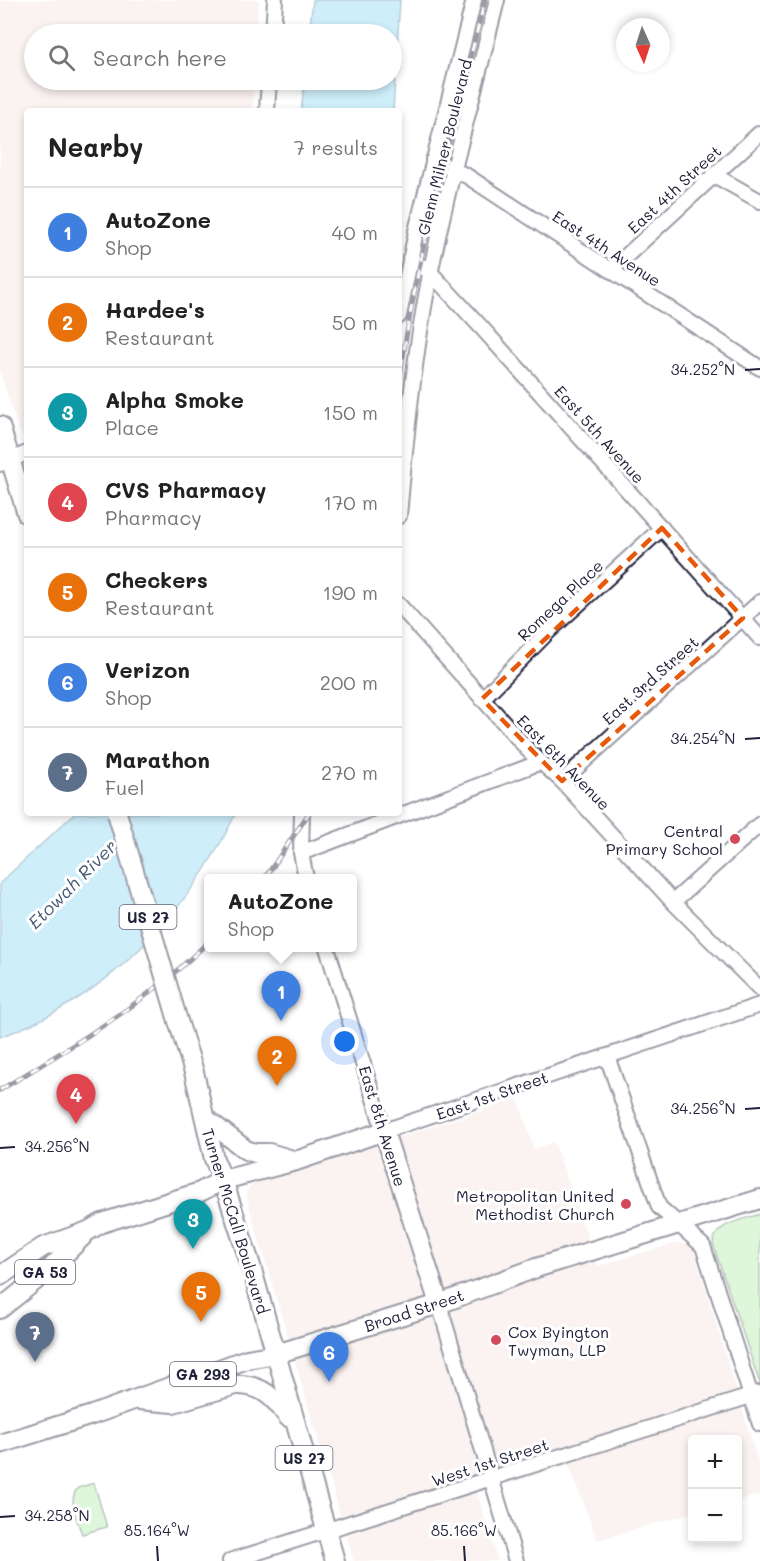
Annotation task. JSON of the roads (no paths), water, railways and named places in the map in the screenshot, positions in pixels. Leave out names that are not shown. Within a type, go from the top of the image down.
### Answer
[{"type":"main road","points":[[0,426],[24,503]]},
{"type":"main road","name":"Turner McCall Boulevard","points":[[118,816],[194,1072],[214,1159],[223,1180],[276,1354],[335,1561]]},
{"type":"main road","points":[[205,1118],[246,1150],[269,1153],[296,1161]]},
{"type":"main road","name":"East 1st Street","points":[[223,1180],[296,1161],[384,1131]]},
{"type":"main road","name":"East 8th Avenue","points":[[384,1131],[439,1304]]},
{"type":"main road","name":"GA 53","points":[[0,1309],[51,1268],[88,1232],[102,1223],[200,1192],[223,1180]]},
{"type":"main road","name":"Broad Street","points":[[0,1444],[92,1415],[247,1359],[276,1354],[439,1304],[536,1268],[760,1199]]},
{"type":"main road","name":"GA 53","points":[[0,1276],[44,1247],[88,1232]]},
{"type":"main road","points":[[131,1400],[173,1403],[236,1385],[246,1385],[262,1390],[275,1399],[295,1427]]},
{"type":"street","points":[[274,24],[275,0]]},
{"type":"street","name":"Glenn Milner Boulevard","points":[[402,300],[433,160],[474,0]]},
{"type":"street","name":"Glenn Milner Boulevard","points":[[402,482],[409,402],[431,273],[497,0]]},
{"type":"street","points":[[267,108],[268,90]]},
{"type":"street","name":"East 4th Street","points":[[611,270],[760,133]]},
{"type":"street","name":"East 4th Avenue","points":[[433,160],[467,176],[760,368]]},
{"type":"street","points":[[714,175],[760,201]]},
{"type":"street","name":"East 5th Avenue","points":[[410,258],[431,273],[550,402],[760,638]]},
{"type":"street","name":"Romega Place","points":[[482,699],[550,630],[662,528]]},
{"type":"street","name":"East 3rd Street","points":[[562,781],[760,602]]},
{"type":"street","name":"East 6th Avenue","points":[[402,608],[541,762],[562,781],[673,902],[760,989]]},
{"type":"street","points":[[402,815],[541,762]]},
{"type":"street","points":[[302,816],[301,853],[305,874]]},
{"type":"street","points":[[301,853],[399,816]]},
{"type":"street","points":[[673,902],[760,825]]},
{"type":"street","name":"East 8th Avenue","points":[[328,952],[384,1131]]},
{"type":"street","name":"East 1st Street","points":[[384,1131],[760,1005]]},
{"type":"street","points":[[606,1056],[659,1207],[703,1246],[756,1394],[760,1424]]},
{"type":"street","points":[[439,1304],[516,1561]]},
{"type":"street","name":"West 1st Street","points":[[230,1561],[756,1394]]},
{"type":"water","points":[[313,0],[400,0],[398,24],[310,24]]},
{"type":"water","points":[[304,90],[394,90],[393,108],[301,108]]},
{"type":"water","name":"Etowah River","points":[[72,816],[234,816],[194,886],[140,949],[76,1000],[0,1037],[0,883]]},
{"type":"railway","points":[[402,364],[425,240],[485,0]]},
{"type":"railway","points":[[268,874],[307,816]]},
{"type":"railway","points":[[0,1090],[136,1003],[204,946]]},
{"type":"place","name":"Central Primary School","points":[[735,839]]},
{"type":"place","name":"AutoZone","points":[[281,1021]]},
{"type":"place","name":"Hardee's","points":[[277,1086]]},
{"type":"place","name":"CVS Pharmacy","points":[[76,1124]]},
{"type":"place","name":"Metropolitan United Methodist Church","points":[[626,1204]]},
{"type":"place","name":"Alpha Smoke","points":[[193,1249]]},
{"type":"place","name":"Checkers","points":[[201,1322]]},
{"type":"place","name":"Cox Byington Twyman, LLP","points":[[496,1340]]},
{"type":"place","name":"Marathon","points":[[35,1362]]},
{"type":"place","name":"Verizon","points":[[329,1382]]}]
